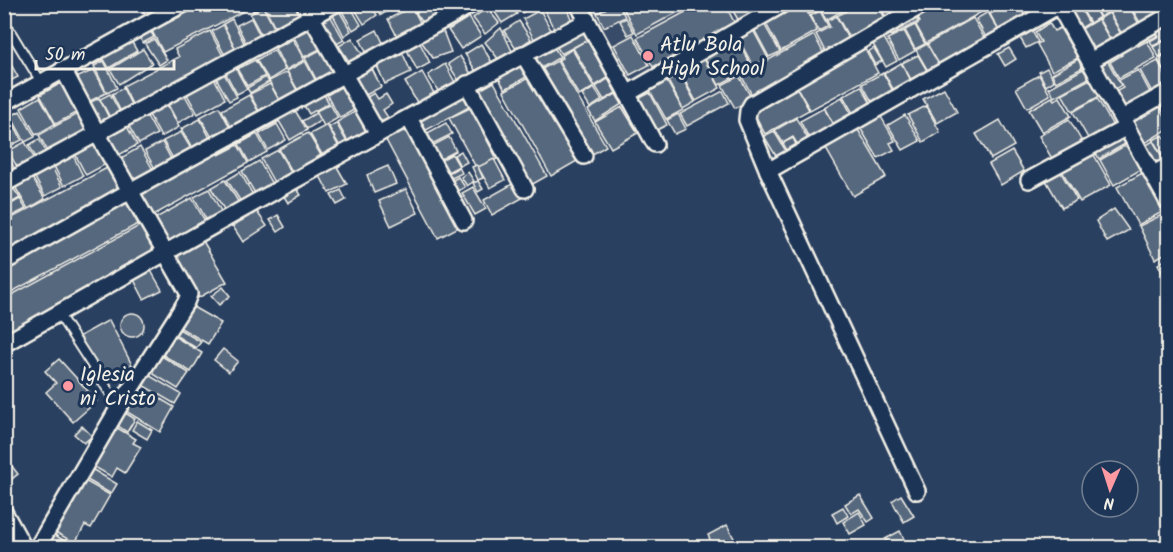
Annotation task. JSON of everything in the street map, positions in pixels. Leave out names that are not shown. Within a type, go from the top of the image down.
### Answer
[{"type":"street","points":[[4,103],[183,4]]},
{"type":"street","points":[[4,184],[308,11],[335,4]]},
{"type":"street","points":[[4,262],[473,4]]},
{"type":"street","points":[[578,4],[655,144]]},
{"type":"street","points":[[627,94],[783,4]]},
{"type":"street","points":[[917,491],[768,171],[747,120],[752,104],[924,4]]},
{"type":"street","points":[[768,171],[1059,5],[1168,202]]},
{"type":"street","points":[[308,11],[378,134]]},
{"type":"street","points":[[1090,61],[1168,16]]},
{"type":"street","points":[[4,344],[164,252],[467,84],[587,21]]},
{"type":"street","points":[[523,54],[584,156]]},
{"type":"street","points":[[37,548],[119,407],[189,294],[63,69]]},
{"type":"street","points":[[467,84],[525,189]]},
{"type":"street","points":[[1029,180],[1125,122],[1168,92]]},
{"type":"street","points":[[409,118],[464,221]]},
{"type":"street","points":[[1154,174],[1168,166]]},
{"type":"street","points":[[4,512],[24,548]]},
{"type":"lane","points":[[4,21],[41,82]]},
{"type":"lane","points":[[58,313],[119,407]]},
{"type":"shaded area","name":"Atlu Bola High School","points":[[586,5],[773,5],[629,85]]},
{"type":"building","points":[[140,4],[155,4],[157,9],[145,15]]},
{"type":"building","points":[[204,4],[248,4],[250,8],[163,52],[152,31]]},
{"type":"building","points":[[250,4],[261,4],[262,7],[253,11]]},
{"type":"building","points":[[269,4],[301,4],[307,16],[277,31],[265,7]]},
{"type":"building","points":[[349,4],[361,25],[353,30],[340,8]]},
{"type":"building","points":[[354,4],[370,4],[377,15],[364,24]]},
{"type":"building","points":[[375,4],[397,4],[398,5],[381,15]]},
{"type":"building","points":[[416,4],[437,4],[443,15],[425,26],[412,7]]},
{"type":"building","points":[[441,4],[459,4],[446,14]]},
{"type":"building","points":[[511,4],[517,14],[502,23],[491,6]]},
{"type":"building","points":[[517,4],[536,4],[522,13]]},
{"type":"building","points":[[554,4],[565,4],[572,21],[554,29],[545,11]]},
{"type":"building","points":[[614,4],[619,4],[625,17],[604,27],[597,13]]},
{"type":"building","points":[[621,4],[693,4],[637,34]]},
{"type":"building","points":[[700,4],[725,4],[735,24],[653,67],[637,38]]},
{"type":"building","points":[[729,4],[774,4],[740,23]]},
{"type":"building","points":[[798,4],[803,4],[817,31],[781,51],[765,22]]},
{"type":"building","points":[[805,4],[816,4],[819,10],[810,14]]},
{"type":"building","points":[[818,4],[841,4],[844,10],[826,20]]},
{"type":"building","points":[[858,4],[877,4],[887,21],[851,41],[837,16]]},
{"type":"building","points":[[879,4],[891,4],[897,16],[888,21]]},
{"type":"building","points":[[893,4],[904,4],[907,11],[899,15]]},
{"type":"building","points":[[929,4],[996,4],[926,43],[916,25],[920,22],[914,12]]},
{"type":"building","points":[[1008,4],[1018,4],[1028,21],[1002,36],[990,14]]},
{"type":"building","points":[[1019,4],[1030,4],[1037,16],[1028,21]]},
{"type":"building","points":[[1031,4],[1048,4],[1035,13]]},
{"type":"building","points":[[1073,4],[1078,4],[1089,23],[1078,30],[1066,9]]},
{"type":"building","points":[[1079,4],[1092,4],[1099,17],[1090,23]]},
{"type":"building","points":[[1093,4],[1116,4],[1117,7],[1100,17]]},
{"type":"building","points":[[1128,4],[1140,26],[1123,36],[1110,13]]},
{"type":"building","points":[[1129,4],[1152,4],[1159,16],[1142,26]]},
{"type":"building","points":[[1154,4],[1168,4],[1168,11],[1161,16]]},
{"type":"building","points":[[263,7],[276,31],[263,38],[250,14]]},
{"type":"building","points":[[412,7],[422,26],[398,38],[388,19]]},
{"type":"building","points":[[487,8],[499,23],[485,34],[473,18]]},
{"type":"building","points":[[540,10],[551,30],[534,39],[523,19]]},
{"type":"building","points":[[820,11],[828,26],[819,31],[810,16]]},
{"type":"building","points":[[340,12],[351,31],[344,36],[333,15]]},
{"type":"building","points":[[988,12],[1002,36],[989,43],[976,19]]},
{"type":"building","points":[[913,13],[918,22],[891,36],[886,27]]},
{"type":"building","points":[[1109,13],[1122,36],[1112,42],[1099,19]]},
{"type":"building","points":[[836,16],[850,42],[827,55],[816,34],[830,27],[827,21]]},
{"type":"building","points":[[331,17],[344,40],[333,46],[321,23]]},
{"type":"building","points":[[469,17],[481,36],[461,49],[448,30]]},
{"type":"building","points":[[251,18],[261,38],[247,45],[237,25]]},
{"type":"building","points":[[626,18],[634,32],[628,35],[620,21]]},
{"type":"building","points":[[973,18],[987,43],[941,68],[927,44]]},
{"type":"building","points":[[232,19],[246,47],[237,51],[223,24]]},
{"type":"building","points":[[1098,19],[1112,43],[1092,55],[1078,31]]},
{"type":"building","points":[[519,21],[531,39],[516,49],[504,31]]},
{"type":"building","points":[[1163,22],[1168,38],[1153,46],[1150,41],[1159,36],[1154,27]]},
{"type":"building","points":[[1049,23],[1054,31],[1060,28],[1078,58],[1052,71],[1037,44],[1041,42],[1035,32]]},
{"type":"building","points":[[764,24],[780,52],[769,57],[754,29]]},
{"type":"building","points":[[223,25],[238,54],[227,59],[212,31]]},
{"type":"building","points":[[915,25],[925,44],[915,49],[905,30]]},
{"type":"building","points":[[582,27],[589,39],[561,54],[554,42]]},
{"type":"building","points":[[1152,27],[1157,36],[1140,45],[1136,37]]},
{"type":"building","points":[[311,28],[322,48],[304,57],[294,37]]},
{"type":"building","points":[[501,28],[513,53],[499,60],[485,42]]},
{"type":"building","points":[[149,29],[154,37],[143,43],[138,36]]},
{"type":"building","points":[[377,30],[385,47],[368,56],[360,39]]},
{"type":"building","points":[[753,30],[768,58],[753,66],[738,38]]},
{"type":"building","points":[[210,31],[225,60],[134,108],[123,86],[179,57],[175,49]]},
{"type":"building","points":[[443,31],[451,52],[433,58],[421,41]]},
{"type":"building","points":[[904,31],[915,51],[899,60],[887,39]]},
{"type":"building","points":[[1032,31],[1038,42],[1026,48],[1020,38]]},
{"type":"building","points":[[633,35],[649,65],[630,75],[614,45]]},
{"type":"building","points":[[814,35],[825,56],[752,95],[741,75]]},
{"type":"building","points":[[352,38],[363,55],[350,63],[339,46]]},
{"type":"building","points":[[884,38],[897,61],[886,67],[873,44]]},
{"type":"building","points":[[1133,38],[1138,46],[1147,41],[1156,58],[1119,78],[1110,62],[1122,55],[1118,46]]},
{"type":"building","points":[[130,39],[137,51],[109,68],[102,56]]},
{"type":"building","points":[[154,39],[167,60],[159,65],[145,44]]},
{"type":"building","points":[[293,39],[304,60],[286,70],[275,48]]},
{"type":"building","points":[[737,39],[752,67],[719,85],[704,57]]},
{"type":"building","points":[[1168,39],[1168,52],[1159,57],[1153,47]]},
{"type":"building","points":[[587,40],[608,78],[595,86],[573,48]]},
{"type":"building","points":[[420,43],[430,63],[417,70],[407,50]]},
{"type":"building","points":[[481,44],[493,64],[477,73],[465,54]]},
{"type":"building","points":[[927,44],[942,70],[931,76],[916,50]]},
{"type":"building","points":[[863,45],[878,73],[810,110],[794,82]]},
{"type":"building","points":[[554,47],[560,57],[538,70],[532,59]]},
{"type":"building","points":[[874,48],[882,61],[875,65],[868,52]]},
{"type":"building","points":[[1009,48],[1016,59],[1005,66],[998,54]]},
{"type":"building","points":[[143,49],[152,63],[119,84],[110,69]]},
{"type":"building","points":[[322,49],[336,74],[318,83],[305,58]]},
{"type":"building","points":[[572,49],[594,87],[579,96],[558,60]]},
{"type":"building","points":[[274,50],[285,70],[269,80],[256,60]]},
{"type":"building","points":[[1168,53],[1168,78],[1158,59]]},
{"type":"building","points":[[100,54],[103,60],[88,67],[85,61]]},
{"type":"building","points":[[403,54],[411,72],[385,84],[377,66]]},
{"type":"building","points":[[918,55],[929,74],[913,83],[902,63]]},
{"type":"building","points":[[460,56],[473,77],[461,84],[448,64]]},
{"type":"building","points":[[1106,58],[1121,85],[1112,91],[1097,63]]},
{"type":"building","points":[[704,59],[720,88],[696,101],[680,72]]},
{"type":"building","points":[[1078,59],[1082,68],[1056,82],[1052,74]]},
{"type":"building","points":[[255,60],[265,76],[247,86],[237,69]]},
{"type":"building","points":[[104,61],[117,88],[107,93],[94,66]]},
{"type":"building","points":[[305,61],[318,85],[300,94],[287,71]]},
{"type":"building","points":[[557,61],[606,146],[591,155],[542,69]]},
{"type":"building","points":[[1158,61],[1168,81],[1168,86],[1153,94],[1140,70]]},
{"type":"building","points":[[523,63],[530,75],[505,89],[498,77]]},
{"type":"building","points":[[901,63],[913,84],[896,94],[884,73]]},
{"type":"building","points":[[445,64],[456,84],[440,94],[428,75]]},
{"type":"building","points":[[12,66],[18,77],[4,84],[4,70]]},
{"type":"building","points":[[235,67],[247,89],[237,94],[225,72]]},
{"type":"building","points":[[1047,68],[1054,81],[1046,86],[1039,72]]},
{"type":"building","points":[[372,69],[381,87],[364,96],[354,78]]},
{"type":"building","points":[[1083,69],[1089,78],[1054,97],[1049,88]]},
{"type":"building","points":[[94,70],[106,93],[88,102],[76,78]]},
{"type":"building","points":[[222,70],[237,97],[229,101],[214,74]]},
{"type":"building","points":[[1138,70],[1152,96],[1125,110],[1115,92],[1123,88],[1119,80]]},
{"type":"building","points":[[287,72],[299,94],[282,104],[269,81]]},
{"type":"building","points":[[422,72],[435,95],[418,104],[405,82]]},
{"type":"building","points":[[679,72],[695,102],[683,109],[667,79]]},
{"type":"building","points":[[883,73],[894,93],[874,105],[862,84]]},
{"type":"building","points":[[212,74],[225,99],[198,114],[184,89]]},
{"type":"building","points":[[1039,75],[1050,95],[1027,108],[1016,88]]},
{"type":"building","points":[[739,76],[752,99],[735,108],[722,85]]},
{"type":"building","points":[[266,77],[269,82],[250,93],[247,88]]},
{"type":"building","points":[[530,77],[577,161],[551,176],[504,91]]},
{"type":"building","points":[[608,79],[616,93],[604,100],[596,87]]},
{"type":"building","points":[[1090,79],[1100,96],[1072,111],[1062,94]]},
{"type":"building","points":[[666,80],[683,110],[666,119],[649,89]]},
{"type":"building","points":[[494,82],[547,176],[531,185],[478,91]]},
{"type":"building","points":[[61,83],[77,112],[56,124],[40,95]]},
{"type":"building","points":[[794,83],[809,110],[765,134],[751,107]]},
{"type":"building","points":[[270,84],[281,104],[261,115],[250,94]]},
{"type":"building","points":[[344,85],[357,108],[340,118],[327,95]]},
{"type":"building","points":[[861,86],[872,105],[854,115],[843,96]]},
{"type":"building","points":[[123,88],[134,111],[123,116],[112,94]]},
{"type":"building","points":[[594,88],[602,100],[590,108],[582,95]]},
{"type":"building","points":[[944,88],[957,112],[937,123],[923,99]]},
{"type":"building","points":[[182,90],[195,113],[178,123],[165,99]]},
{"type":"building","points":[[322,91],[329,103],[309,114],[302,102]]},
{"type":"building","points":[[723,91],[729,103],[687,126],[680,114]]},
{"type":"building","points":[[461,92],[469,107],[419,134],[411,118]]},
{"type":"building","points":[[374,93],[378,99],[386,94],[392,104],[383,110],[391,122],[380,129],[362,100]]},
{"type":"building","points":[[650,93],[667,125],[653,132],[636,100]]},
{"type":"building","points":[[110,94],[122,116],[112,121],[100,99]]},
{"type":"building","points":[[616,94],[622,104],[595,121],[588,110]]},
{"type":"building","points":[[249,95],[260,114],[232,129],[222,110]]},
{"type":"building","points":[[40,97],[55,124],[36,135],[21,108]]},
{"type":"building","points":[[842,97],[853,117],[835,127],[824,107]]},
{"type":"building","points":[[1052,97],[1054,100],[1060,97],[1071,116],[1042,132],[1029,110]]},
{"type":"building","points":[[99,98],[112,124],[102,128],[89,103]]},
{"type":"building","points":[[1097,98],[1116,131],[1092,145],[1073,112]]},
{"type":"building","points":[[164,99],[179,127],[161,137],[146,109]]},
{"type":"building","points":[[1157,101],[1168,121],[1168,129],[1140,146],[1125,119]]},
{"type":"building","points":[[330,104],[338,118],[324,126],[316,111]]},
{"type":"building","points":[[1168,104],[1168,118],[1162,107]]},
{"type":"building","points":[[926,106],[940,132],[923,142],[908,115]]},
{"type":"building","points":[[219,107],[232,131],[214,141],[200,117]]},
{"type":"building","points":[[293,107],[307,130],[290,140],[276,116]]},
{"type":"building","points":[[622,107],[638,133],[611,148],[595,122]]},
{"type":"building","points":[[470,108],[497,159],[477,169],[449,118]]},
{"type":"building","points":[[824,108],[834,127],[810,140],[800,121]]},
{"type":"building","points":[[358,110],[371,133],[350,145],[337,122]]},
{"type":"building","points":[[20,111],[35,137],[25,142],[11,116]]},
{"type":"building","points":[[144,111],[157,134],[139,144],[126,121]]},
{"type":"building","points":[[316,113],[320,121],[307,129],[302,121]]},
{"type":"building","points":[[77,114],[89,136],[51,157],[39,135]]},
{"type":"building","points":[[678,114],[686,129],[675,134],[667,120]]},
{"type":"building","points":[[880,115],[895,141],[890,143],[894,150],[878,158],[859,126]]},
{"type":"building","points":[[905,115],[920,141],[903,150],[888,125]]},
{"type":"building","points":[[275,117],[278,122],[259,132],[256,127]]},
{"type":"building","points":[[796,118],[809,141],[799,147],[793,137],[783,143],[775,130]]},
{"type":"building","points":[[11,119],[22,140],[6,148],[4,123]]},
{"type":"building","points":[[200,119],[212,142],[194,151],[181,129]]},
{"type":"building","points":[[1069,119],[1085,147],[1055,164],[1039,136]]},
{"type":"building","points":[[1000,120],[1014,146],[991,159],[976,134]]},
{"type":"building","points":[[125,123],[137,145],[119,155],[106,133]]},
{"type":"building","points":[[336,123],[348,144],[341,148],[329,127]]},
{"type":"building","points":[[446,123],[452,134],[426,147],[420,137]]},
{"type":"building","points":[[277,124],[286,140],[268,150],[259,134]]},
{"type":"building","points":[[327,125],[340,149],[324,158],[310,134]]},
{"type":"building","points":[[252,127],[256,133],[220,154],[216,147]]},
{"type":"building","points":[[409,128],[461,226],[438,238],[386,140]]},
{"type":"building","points":[[857,128],[886,177],[853,196],[825,147]]},
{"type":"building","points":[[774,131],[786,151],[776,156],[764,136]]},
{"type":"building","points":[[181,132],[193,152],[175,162],[163,141]]},
{"type":"building","points":[[308,133],[322,157],[293,173],[279,149]]},
{"type":"building","points":[[257,134],[267,152],[249,162],[239,144]]},
{"type":"building","points":[[1120,135],[1125,144],[1099,159],[1094,150]]},
{"type":"building","points":[[1163,135],[1168,144],[1167,164],[1153,140]]},
{"type":"building","points":[[449,137],[456,151],[437,161],[430,147]]},
{"type":"building","points":[[793,138],[798,149],[789,154],[783,143]]},
{"type":"building","points":[[39,139],[49,157],[39,163],[29,145]]},
{"type":"building","points":[[1153,141],[1166,164],[1156,170],[1143,147]]},
{"type":"building","points":[[25,142],[37,163],[20,172],[8,151]]},
{"type":"building","points":[[162,142],[173,163],[157,172],[145,151]]},
{"type":"building","points":[[96,144],[106,164],[86,175],[75,154]]},
{"type":"building","points":[[238,145],[248,163],[152,216],[139,193],[215,149],[219,155]]},
{"type":"building","points":[[1126,145],[1140,170],[1114,185],[1100,160]]},
{"type":"building","points":[[140,147],[155,173],[135,184],[121,158]]},
{"type":"building","points":[[1090,148],[1111,185],[1080,202],[1059,166]]},
{"type":"building","points":[[278,150],[292,174],[275,184],[261,159]]},
{"type":"building","points":[[461,151],[467,162],[460,166],[454,155]]},
{"type":"building","points":[[1012,151],[1024,171],[1001,185],[989,164]]},
{"type":"building","points":[[6,153],[17,173],[4,180],[4,154]]},
{"type":"building","points":[[452,154],[459,166],[444,174],[437,162]]},
{"type":"building","points":[[73,155],[83,176],[64,186],[53,164]]},
{"type":"building","points":[[494,159],[505,180],[490,188],[478,167]]},
{"type":"building","points":[[259,161],[273,186],[256,195],[242,171]]},
{"type":"building","points":[[336,165],[347,184],[329,193],[319,174]]},
{"type":"building","points":[[477,165],[483,178],[478,180],[472,167]]},
{"type":"building","points":[[388,166],[396,184],[374,193],[367,175]]},
{"type":"building","points":[[52,167],[62,187],[45,196],[34,176]]},
{"type":"building","points":[[459,167],[462,173],[448,180],[445,175]]},
{"type":"building","points":[[107,168],[121,194],[4,257],[4,222]]},
{"type":"building","points":[[1059,169],[1077,200],[1062,208],[1044,177]]},
{"type":"building","points":[[1168,169],[1168,197],[1156,175]]},
{"type":"building","points":[[240,172],[253,195],[241,202],[227,180]]},
{"type":"building","points":[[468,172],[474,181],[467,186],[461,177]]},
{"type":"building","points":[[1144,172],[1166,210],[1138,225],[1117,187]]},
{"type":"building","points":[[31,176],[45,199],[28,209],[14,185]]},
{"type":"building","points":[[458,177],[465,187],[457,192],[450,182]]},
{"type":"building","points":[[225,180],[239,203],[225,211],[211,188]]},
{"type":"building","points":[[478,181],[483,189],[478,192],[473,183]]},
{"type":"building","points":[[516,182],[524,197],[492,215],[484,200]]},
{"type":"building","points":[[294,184],[301,195],[288,203],[282,193]]},
{"type":"building","points":[[11,185],[20,198],[4,207],[4,198],[9,195],[5,189]]},
{"type":"building","points":[[473,187],[486,209],[475,215],[462,193]]},
{"type":"building","points":[[209,189],[222,213],[207,221],[194,197]]},
{"type":"building","points":[[406,189],[418,213],[391,226],[379,201]]},
{"type":"building","points":[[341,190],[346,200],[337,205],[331,195]]},
{"type":"building","points":[[192,198],[206,223],[168,244],[154,219]]},
{"type":"building","points":[[20,199],[26,209],[8,218],[4,208]]},
{"type":"building","points":[[126,202],[138,224],[4,296],[4,268]]},
{"type":"building","points":[[255,209],[267,226],[243,242],[232,225]]},
{"type":"building","points":[[1114,209],[1129,230],[1107,242],[1096,221]]},
{"type":"building","points":[[1166,213],[1168,252],[1155,259],[1139,226]]},
{"type":"building","points":[[278,215],[285,227],[278,232],[270,220]]},
{"type":"building","points":[[141,225],[155,252],[4,334],[4,299]]},
{"type":"building","points":[[203,241],[227,282],[198,298],[175,257]]},
{"type":"building","points":[[1168,258],[1168,284],[1158,264]]},
{"type":"building","points":[[150,269],[162,290],[144,299],[133,278]]},
{"type":"building","points":[[223,287],[230,296],[219,305],[211,296]]},
{"type":"building","points":[[186,303],[221,323],[208,344],[174,324]]},
{"type":"building","points":[[132,313],[141,316],[144,325],[141,334],[132,337],[123,334],[120,325],[123,316]]},
{"type":"building","points":[[109,320],[132,365],[103,380],[80,336]]},
{"type":"building","points":[[174,326],[201,342],[196,348],[170,332]]},
{"type":"building","points":[[169,333],[202,353],[191,372],[158,352]]},
{"type":"building","points":[[223,349],[238,361],[229,372],[214,360]]},
{"type":"building","points":[[157,353],[189,373],[178,389],[147,370]]},
{"type":"building","points":[[59,359],[97,401],[73,422],[46,392],[56,383],[45,371]]},
{"type":"building","points":[[145,373],[181,394],[175,404],[139,383]]},
{"type":"building","points":[[139,386],[174,407],[160,432],[124,410]]},
{"type":"building","points":[[122,411],[135,419],[127,432],[114,423]]},
{"type":"building","points":[[137,421],[152,430],[147,439],[132,430]]},
{"type":"building","points":[[82,426],[92,436],[84,443],[74,434]]},
{"type":"building","points":[[114,426],[136,439],[133,443],[141,447],[125,473],[117,468],[112,477],[91,465]]},
{"type":"building","points":[[8,461],[18,474],[8,482],[4,479],[4,464]]},
{"type":"building","points":[[90,468],[117,484],[111,494],[84,478]]},
{"type":"building","points":[[85,481],[110,495],[91,528],[85,525],[75,543],[55,532]]},
{"type":"building","points":[[860,495],[874,518],[868,522],[859,509],[851,514],[845,504]]},
{"type":"building","points":[[901,495],[914,516],[904,522],[892,501]]},
{"type":"building","points":[[843,507],[848,516],[837,523],[832,513]]},
{"type":"building","points":[[859,512],[866,525],[850,534],[843,522]]},
{"type":"building","points":[[727,525],[737,544],[730,548],[714,548],[708,535]]},
{"type":"building","points":[[4,528],[15,548],[4,548]]},
{"type":"building","points":[[900,531],[908,547],[890,548],[885,539]]},
{"type":"building","points":[[52,533],[74,547],[51,548],[45,544]]},
{"type":"place","name":"Atlu Bola High School","points":[[648,56]]},
{"type":"place","name":"Iglesia ni Cristo","points":[[68,386]]}]
